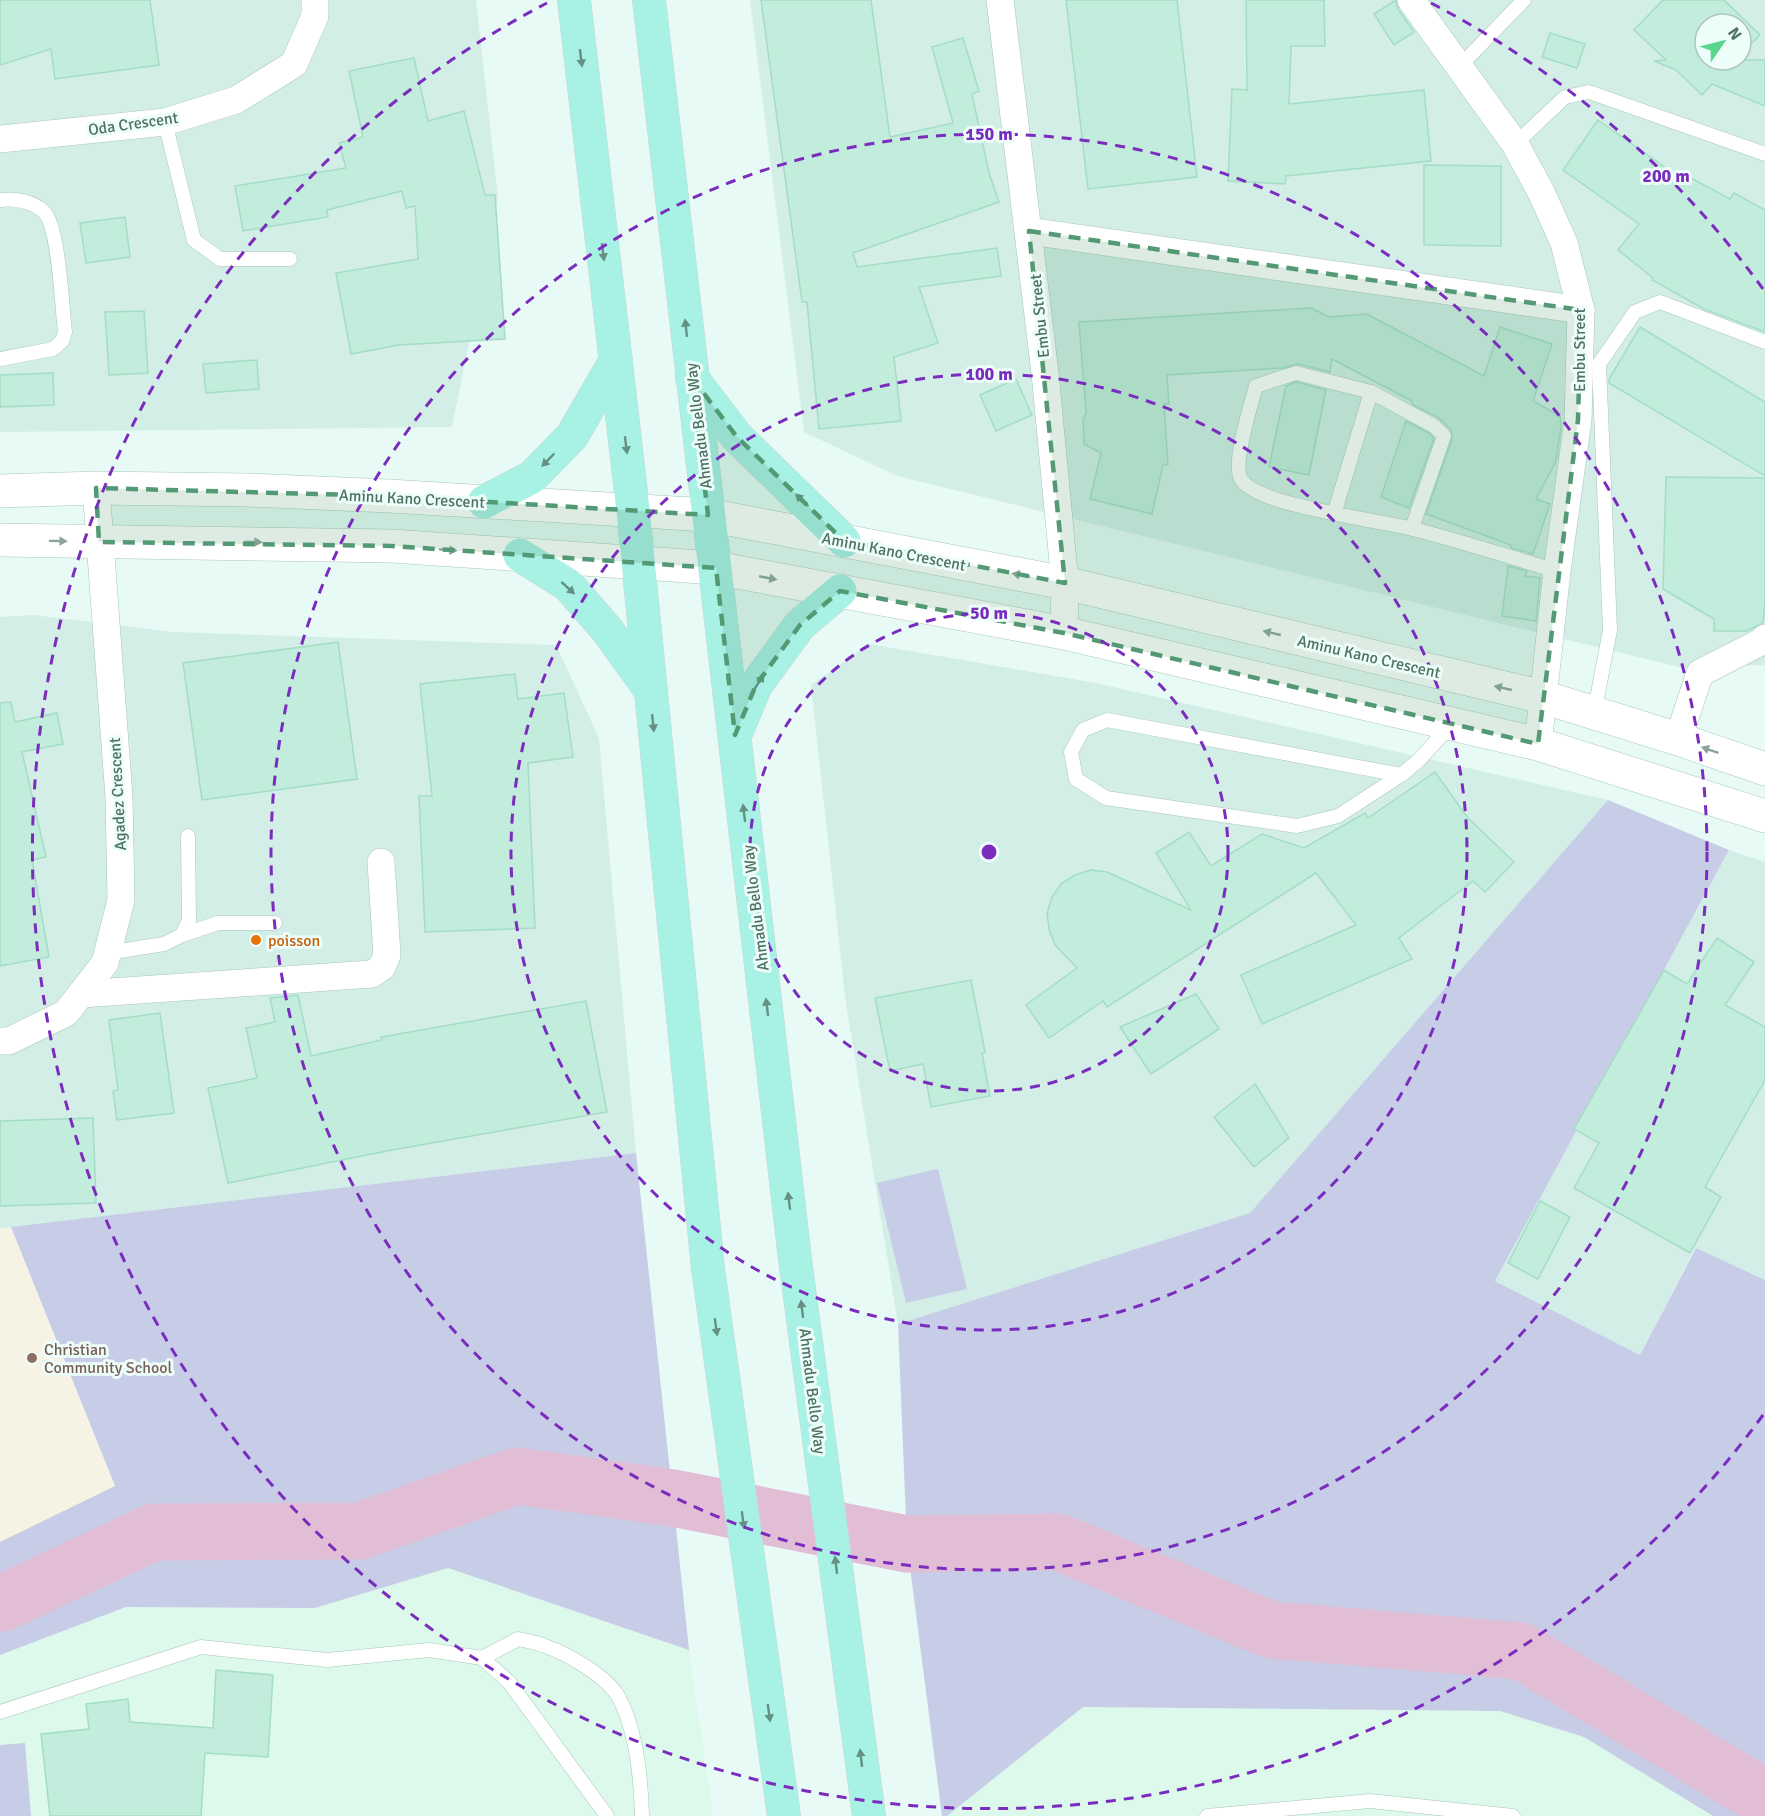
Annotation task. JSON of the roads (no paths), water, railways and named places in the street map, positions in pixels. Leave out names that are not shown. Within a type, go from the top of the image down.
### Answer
[{"type":"main road","points":[[574,0],[633,510],[708,1269],[784,1816]]},
{"type":"main road","name":"Ahmadu Bello Way","points":[[649,0],[795,1259],[869,1816]]},
{"type":"main road","points":[[484,502],[532,477],[572,436],[616,360]]},
{"type":"main road","points":[[692,378],[737,437],[844,541]]},
{"type":"main road","points":[[520,555],[568,585],[608,631],[650,690]]},
{"type":"main road","points":[[735,735],[756,685],[800,626],[840,591]]},
{"type":"street","name":"Oda Crescent","points":[[0,139],[165,122],[236,100],[294,63],[315,16],[315,0]]},
{"type":"street","name":"Embu Street","points":[[1000,0],[1045,373],[1065,583],[1064,633]]},
{"type":"street","name":"Embu Street","points":[[1411,0],[1515,144],[1541,192],[1564,243],[1581,310],[1578,420],[1557,571],[1538,744]]},
{"type":"street","points":[[1029,231],[1581,310]]},
{"type":"street","name":"Aminu Kano Crescent","points":[[0,490],[96,488],[247,490],[708,514],[1065,583],[1543,698],[1678,739],[1765,769]]},
{"type":"street","name":"Agadez Crescent","points":[[0,1041],[9,1041],[66,1013],[105,963],[121,900],[118,797],[96,488]]},
{"type":"street","points":[[0,540],[392,546],[716,568],[1064,633],[1538,744],[1765,816]]},
{"type":"street","points":[[1678,739],[1700,673],[1765,638]]},
{"type":"street","points":[[81,994],[372,974],[382,967],[387,955],[381,862]]},
{"type":"lane","points":[[1459,67],[1524,0]]},
{"type":"lane","points":[[1515,144],[1565,97],[1589,92],[1765,154]]},
{"type":"lane","points":[[165,122],[194,240],[220,259],[290,259]]},
{"type":"lane","points":[[0,200],[12,199],[31,203],[46,213],[54,235],[65,332],[62,341],[53,349],[0,359]]},
{"type":"lane","points":[[1594,714],[1610,630],[1599,364],[1635,312],[1660,302],[1765,342]]},
{"type":"lane","points":[[1412,528],[1444,436],[1434,426],[1371,392],[1296,373],[1256,386],[1237,464],[1241,479],[1256,492],[1334,514],[1412,528],[1557,571]]},
{"type":"lane","points":[[1334,514],[1371,392]]},
{"type":"lane","points":[[1401,775],[1107,720],[1083,730],[1071,752],[1076,779],[1106,798],[1298,826],[1338,816],[1401,775],[1418,761],[1452,724]]},
{"type":"lane","points":[[182,935],[189,920],[188,836]]},
{"type":"lane","points":[[107,953],[164,944],[182,935],[218,923],[275,923]]},
{"type":"lane","points":[[482,1658],[518,1639],[545,1646],[574,1660],[602,1679],[619,1697],[630,1724],[641,1791],[642,1816]]},
{"type":"lane","points":[[0,1712],[201,1647],[327,1660],[429,1650],[482,1658],[509,1682],[607,1816]]},
{"type":"lane","points":[[1207,1816],[1370,1801],[1513,1816]]},
{"type":"waterway","points":[[0,1604],[154,1532],[360,1531],[517,1476],[673,1498],[907,1544],[1058,1542],[1271,1630],[1521,1651],[1765,1796]]},
{"type":"place","name":"poisson","points":[[256,940]]},
{"type":"place","name":"Christian Community School","points":[[32,1358]]}]
